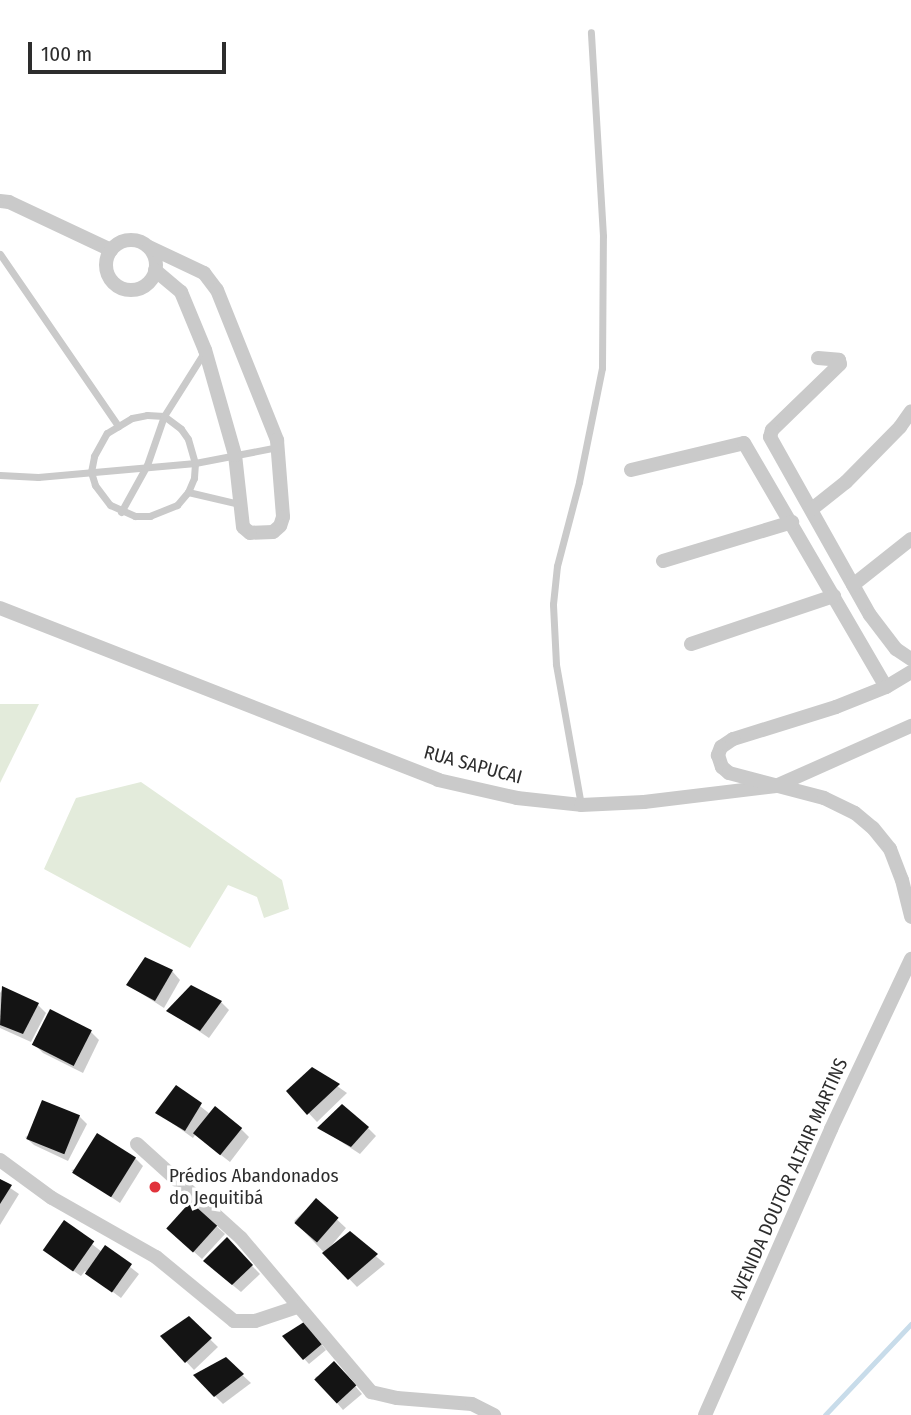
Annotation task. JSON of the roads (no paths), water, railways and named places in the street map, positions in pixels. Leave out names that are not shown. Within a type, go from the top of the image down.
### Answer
[{"type":"street","points":[[0,201],[9,202],[111,250]]},
{"type":"street","points":[[149,247],[156,262],[155,271],[146,284],[139,288],[123,288],[107,272],[106,264],[111,250],[117,244],[134,240],[149,247],[204,273],[217,290],[273,427],[278,447],[283,517],[280,526],[273,532],[250,533],[241,521],[235,455],[205,350],[181,292],[155,271]]},
{"type":"street","points":[[818,358],[839,360],[840,364],[770,434],[853,585],[890,642],[911,659]]},
{"type":"street","points":[[811,509],[846,482],[900,428],[911,411]]},
{"type":"street","points":[[631,470],[744,443],[886,687]]},
{"type":"street","points":[[663,561],[792,522]]},
{"type":"street","points":[[853,585],[911,539]]},
{"type":"street","points":[[691,644],[834,596]]},
{"type":"street","name":"RUA SAPUCAI","points":[[0,608],[438,780],[517,798],[581,805],[644,802],[776,786],[911,726]]},
{"type":"street","points":[[911,672],[886,687],[836,707],[733,739],[722,747],[718,755],[722,766],[729,773],[824,798],[855,813],[873,828],[890,849],[902,880],[911,917]]},
{"type":"street","name":"AVENIDA DOUTOR ALTAIR MARTINS","points":[[705,1415],[831,1129],[911,959]]},
{"type":"street","points":[[137,1144],[241,1238],[371,1392],[389,1397],[472,1404],[494,1415]]},
{"type":"street","points":[[0,1160],[61,1203],[156,1257],[234,1321],[255,1321],[297,1307]]},
{"type":"lane","points":[[581,805],[556,664],[553,604],[557,566],[579,482],[601,368],[603,236],[591,32]]},
{"type":"lane","points":[[0,254],[118,426]]},
{"type":"lane","points":[[121,512],[147,465],[164,416],[205,350]]},
{"type":"lane","points":[[147,415],[164,416],[181,429],[188,439],[195,463],[188,492],[164,512],[143,516],[121,512],[101,496],[91,472],[100,443],[118,426],[147,415]]},
{"type":"lane","points":[[0,475],[38,477],[147,465],[195,463],[278,447]]},
{"type":"lane","points":[[188,492],[239,504]]},
{"type":"waterway","points":[[825,1415],[911,1324]]},
{"type":"place","name":"Prédios Abandonados do Jequitibá","points":[[155,1187]]}]
